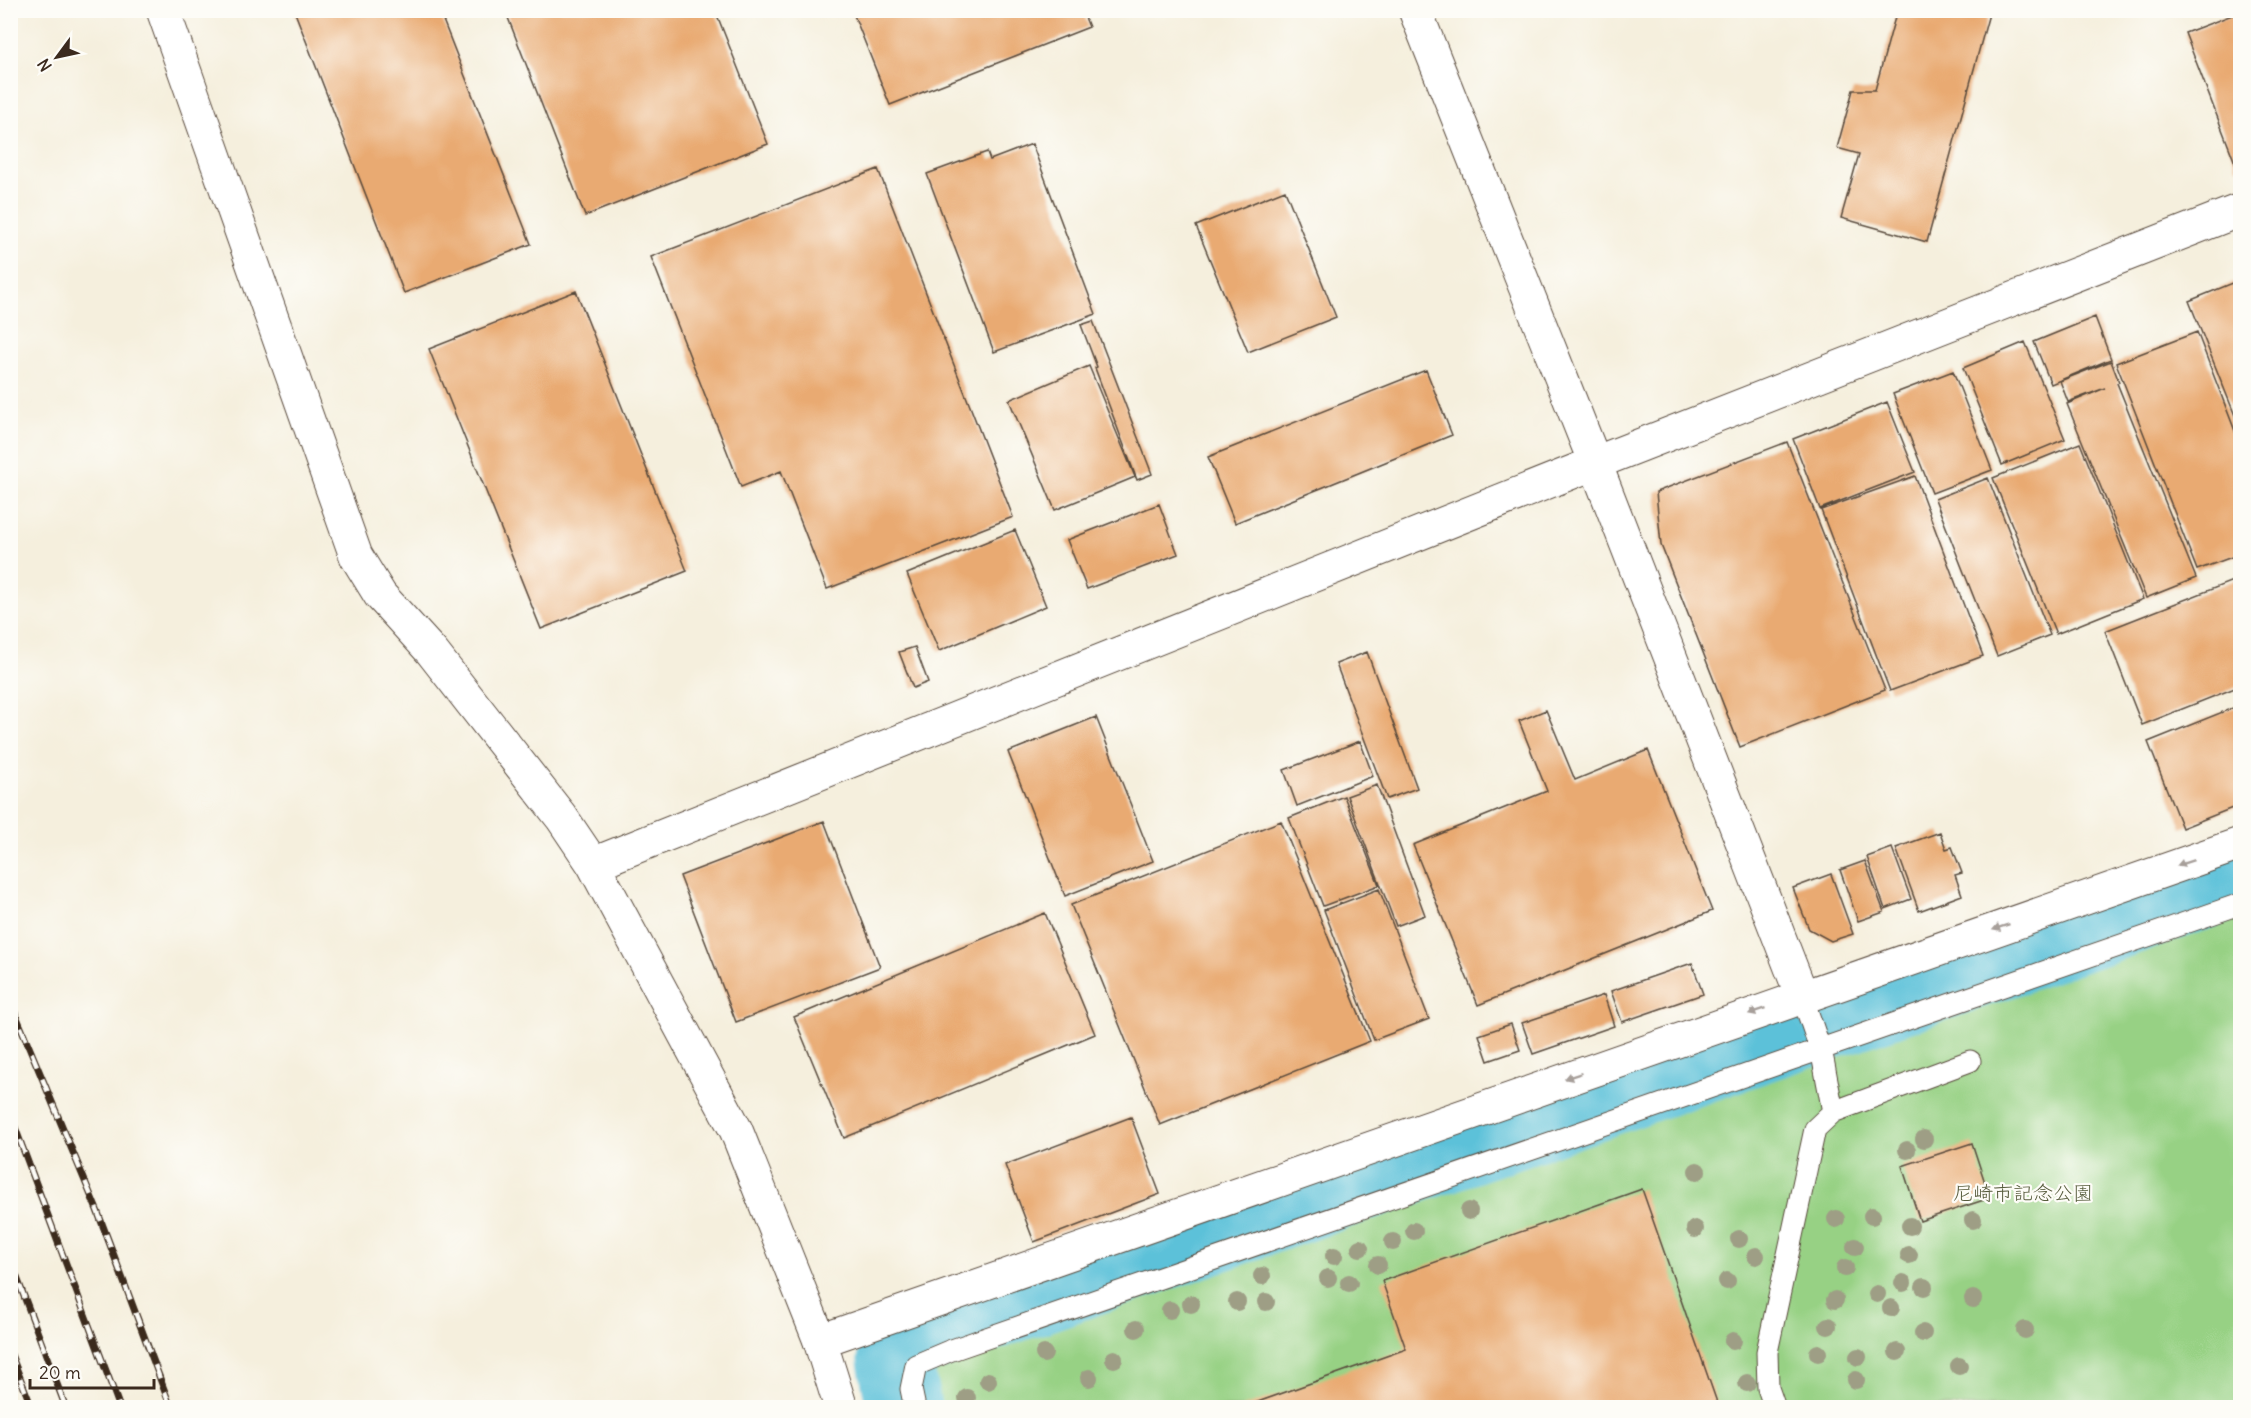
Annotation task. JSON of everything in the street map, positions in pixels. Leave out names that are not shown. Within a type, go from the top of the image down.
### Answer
[{"type":"street","points":[[163,10],[356,556],[380,595],[432,652],[562,818],[593,864],[736,1130],[820,1341],[841,1407]]},
{"type":"street","points":[[1415,10],[1595,463],[1805,1003]]},
{"type":"street","points":[[593,864],[1595,463],[2241,210]]},
{"type":"street","points":[[820,1341],[1805,1003],[2241,844]]},
{"type":"lane","points":[[915,1407],[911,1389],[916,1365],[950,1351],[1819,1045],[2241,904]]},
{"type":"lane","points":[[1805,1003],[1819,1045],[1833,1113]]},
{"type":"lane","points":[[1775,1407],[1768,1388],[1767,1353],[1815,1129],[1833,1113],[1970,1061]]},
{"type":"green space","name":"尼崎市記念公園","points":[[2240,889],[2240,1407],[892,1408],[880,1362],[892,1347],[966,1315],[1371,1173],[1549,1115],[1608,1105],[1860,1024],[1897,1007]]},
{"type":"building","points":[[294,10],[439,10],[531,244],[404,293]]},
{"type":"building","points":[[505,10],[715,10],[768,144],[585,216]]},
{"type":"building","points":[[852,10],[1082,10],[1089,27],[890,105]]},
{"type":"building","points":[[1897,10],[1990,10],[1927,242],[1841,218],[1859,154],[1837,148],[1853,90],[1875,90]]},
{"type":"building","points":[[2240,12],[2240,167],[2237,168],[2185,33]]},
{"type":"building","points":[[1032,144],[1096,314],[994,352],[927,174],[987,152],[990,160]]},
{"type":"building","points":[[878,169],[1013,517],[827,589],[781,471],[741,487],[651,257]]},
{"type":"building","points":[[1285,190],[1336,317],[1248,352],[1196,226]]},
{"type":"building","points":[[2240,280],[2240,428],[2189,301]]},
{"type":"building","points":[[576,291],[687,571],[541,629],[429,349]]},
{"type":"building","points":[[2095,317],[2111,359],[2051,384],[2034,342]]},
{"type":"building","points":[[1093,321],[1152,474],[1137,480],[1081,325]]},
{"type":"building","points":[[2197,332],[2240,444],[2240,554],[2197,570],[2116,363]]},
{"type":"building","points":[[2025,342],[2065,439],[2002,465],[1963,368]]},
{"type":"building","points":[[2111,361],[2119,382],[2117,383],[2196,578],[2146,598],[2067,404],[2105,388],[2068,402],[2060,381]]},
{"type":"building","points":[[1089,366],[1135,477],[1055,510],[1009,400]]},
{"type":"building","points":[[1426,370],[1452,435],[1235,523],[1208,457]]},
{"type":"building","points":[[1953,371],[1992,470],[1932,493],[1893,394]]},
{"type":"building","points":[[1887,402],[1915,472],[1820,509],[1793,439]]},
{"type":"building","points":[[1787,442],[1885,690],[1740,747],[1661,545],[1656,492]]},
{"type":"building","points":[[2080,443],[2143,599],[2056,634],[1993,478]]},
{"type":"building","points":[[1915,476],[1983,656],[1890,691],[1821,510]]},
{"type":"building","points":[[1988,478],[2050,635],[1997,656],[1935,499]]},
{"type":"building","points":[[1159,504],[1178,554],[1087,589],[1067,540]]},
{"type":"building","points":[[1015,530],[1046,606],[939,651],[907,574]]},
{"type":"building","points":[[2240,578],[2240,686],[2142,725],[2105,631]]},
{"type":"building","points":[[915,647],[928,682],[913,688],[899,652]]},
{"type":"building","points":[[1367,652],[1417,788],[1387,799],[1336,664]]},
{"type":"building","points":[[2240,705],[2240,805],[2182,828],[2148,742]]},
{"type":"building","points":[[1546,710],[1575,780],[1648,750],[1712,911],[1478,1005],[1413,845],[1547,791],[1519,721]]},
{"type":"building","points":[[1096,717],[1153,861],[1065,896],[1008,752]]},
{"type":"building","points":[[1360,741],[1373,776],[1297,806],[1284,770]]},
{"type":"building","points":[[1377,785],[1425,915],[1396,926],[1347,796]]},
{"type":"building","points":[[1344,796],[1379,885],[1323,906],[1289,818]]},
{"type":"building","points":[[824,821],[880,967],[736,1022],[680,876]]},
{"type":"building","points":[[1281,821],[1370,1041],[1160,1125],[1071,905]]},
{"type":"building","points":[[1940,832],[1946,849],[1952,847],[1962,873],[1955,875],[1962,895],[1919,911],[1896,848]]},
{"type":"building","points":[[1892,848],[1911,899],[1885,909],[1867,857]]},
{"type":"building","points":[[1865,861],[1884,912],[1858,921],[1840,870]]},
{"type":"building","points":[[1831,874],[1853,934],[1831,941],[1809,929],[1793,888]]},
{"type":"building","points":[[1379,889],[1429,1019],[1374,1040],[1324,910]]},
{"type":"building","points":[[1045,913],[1095,1034],[844,1138],[794,1017]]},
{"type":"building","points":[[1692,963],[1703,994],[1622,1022],[1611,991]]},
{"type":"building","points":[[1604,995],[1614,1026],[1533,1054],[1522,1023]]},
{"type":"building","points":[[1511,1024],[1520,1050],[1488,1061],[1479,1035]]},
{"type":"building","points":[[1131,1117],[1160,1194],[1034,1242],[1005,1165]]},
{"type":"building","points":[[1972,1143],[1990,1198],[1920,1221],[1902,1166]]},
{"type":"building","points":[[1642,1189],[1719,1408],[1241,1408],[1406,1349],[1382,1281]]},
{"type":"waterway","points":[[904,1408],[895,1360],[901,1344],[2240,879]]},
{"type":"railway","points":[[10,1001],[97,1210],[171,1408]]},
{"type":"railway","points":[[10,1114],[120,1408]]},
{"type":"railway","points":[[10,1259],[66,1408]]},
{"type":"railway","points":[[10,1352],[32,1408]]}]
